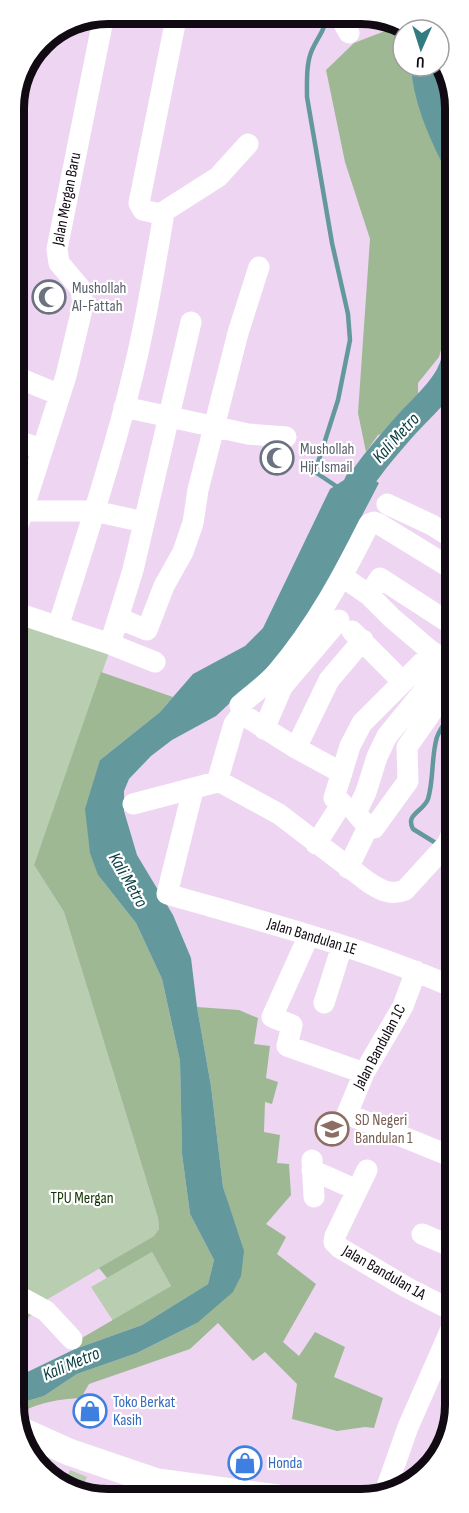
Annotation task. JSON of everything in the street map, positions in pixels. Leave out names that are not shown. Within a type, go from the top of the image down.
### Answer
[{"type":"main road","points":[[29,1434],[69,1452],[157,1482],[210,1489]]},
{"type":"street","points":[[175,24],[139,203],[143,210],[160,214],[218,177],[248,144]]},
{"type":"street","name":"Jalan Mergan Baru","points":[[24,498],[60,395],[83,301],[83,294],[77,282],[59,263],[57,249],[102,25]]},
{"type":"street","points":[[58,627],[124,407],[148,303],[163,219],[160,214]]},
{"type":"street","points":[[118,618],[147,630],[164,586],[183,552],[193,523],[198,490],[238,333],[260,267]]},
{"type":"street","points":[[110,644],[133,570],[191,322]]},
{"type":"street","points":[[24,380],[60,395]]},
{"type":"street","points":[[124,407],[262,436],[286,437]]},
{"type":"street","points":[[24,443],[42,449]]},
{"type":"street","points":[[387,504],[445,533]]},
{"type":"street","points":[[24,512],[94,511],[144,522]]},
{"type":"street","points":[[264,729],[282,687],[332,614],[343,576],[369,524],[374,522],[445,565]]},
{"type":"street","points":[[343,576],[369,595],[445,663]]},
{"type":"street","points":[[369,595],[380,578],[445,620]]},
{"type":"street","points":[[332,614],[363,640],[402,681]]},
{"type":"street","points":[[332,614],[277,673],[240,705],[242,714],[264,729],[342,773]]},
{"type":"street","points":[[24,615],[110,644],[155,662]]},
{"type":"street","points":[[297,748],[330,680],[363,640]]},
{"type":"street","points":[[316,843],[342,803],[334,798],[350,746],[362,723],[433,652]]},
{"type":"street","points":[[445,665],[387,736],[377,757],[366,792],[356,813],[368,827],[374,828],[408,781],[407,747],[445,691]]},
{"type":"street","points":[[217,782],[234,724],[242,714]]},
{"type":"street","points":[[133,804],[217,782],[241,792],[279,814],[380,890],[397,893],[405,890],[445,847]]},
{"type":"street","name":"Jalan Bandulan 1E","points":[[193,790],[167,894],[309,935],[416,971],[445,984]]},
{"type":"street","points":[[348,868],[368,827]]},
{"type":"street","points":[[309,935],[272,1017],[292,1025],[287,1046],[363,1073]]},
{"type":"street","points":[[324,1003],[342,946]]},
{"type":"street","name":"Jalan Bandulan 1C","points":[[416,971],[398,1016],[363,1073],[347,1114],[445,1154]]},
{"type":"street","points":[[314,1197],[312,1165],[357,1190]]},
{"type":"street","name":"Jalan Bandulan 1A","points":[[367,1170],[334,1236],[334,1242],[406,1287],[445,1307]]},
{"type":"street","points":[[422,1234],[445,1244]]},
{"type":"street","points":[[24,1298],[45,1311],[72,1339]]},
{"type":"street","points":[[387,1485],[402,1442],[445,1343]]},
{"type":"green space","name":"TPU Mergan","points":[[24,621],[110,650],[34,865],[64,912],[158,1218],[159,1229],[154,1236],[48,1299],[24,1322]]},
{"type":"green space","points":[[152,1252],[171,1286],[113,1321],[91,1287]]},
{"type":"green space","points":[[70,1470],[87,1477],[83,1485],[67,1478]]},
{"type":"shaded area","points":[[391,30],[391,78],[412,78],[427,128],[445,167],[445,336],[439,357],[418,383],[418,394],[409,404],[402,430],[378,435],[366,452],[358,413],[370,239],[345,162],[326,70],[354,43]]},
{"type":"shaded area","points":[[101,672],[173,697],[160,712],[100,760],[98,875],[136,923],[162,979],[180,1061],[182,1154],[190,1214],[214,1260],[208,1284],[142,1325],[75,1349],[75,1342],[171,1286],[152,1252],[107,1278],[99,1268],[154,1236],[159,1229],[158,1218],[64,912],[34,865]]},
{"type":"shaded area","points":[[197,1007],[239,1010],[258,1018],[254,1044],[270,1046],[266,1078],[278,1082],[272,1104],[265,1102],[264,1132],[280,1135],[277,1163],[289,1164],[291,1195],[266,1224],[286,1237],[277,1254],[316,1284],[283,1342],[299,1356],[315,1332],[345,1347],[334,1377],[383,1398],[374,1428],[337,1431],[292,1419],[297,1384],[265,1352],[253,1361],[218,1323],[190,1349],[89,1384],[81,1398],[50,1402],[25,1411],[24,1402],[44,1396],[77,1374],[137,1353],[197,1323],[232,1218],[223,1187],[211,1086]]},
{"type":"water","points":[[351,466],[379,483],[318,600],[288,649],[216,716],[172,740],[151,756],[129,779],[124,791],[124,811],[137,855],[173,915],[191,958],[211,1086],[223,1187],[244,1251],[241,1276],[233,1292],[197,1323],[137,1353],[77,1374],[44,1396],[24,1402],[24,1374],[75,1349],[142,1325],[208,1284],[214,1260],[190,1214],[182,1154],[180,1061],[162,979],[136,923],[98,875],[90,853],[85,809],[100,760],[160,712],[193,674],[245,646],[263,628],[330,489],[344,480]]},
{"type":"waterway","points":[[325,24],[309,61],[307,97],[332,243],[348,314],[350,340],[338,400],[315,472],[339,488]]},
{"type":"waterway","name":"Kali Metro","points":[[425,78],[431,102],[445,138]]},
{"type":"waterway","name":"Kali Metro","points":[[347,504],[359,483],[382,453],[445,381]]},
{"type":"waterway","points":[[439,845],[413,829],[411,820],[428,799],[437,737],[445,723]]},
{"type":"place","name":"Mushollah Al-Fattah","points":[[49,297]]},
{"type":"place","name":"Mushollah Hijr Ismail","points":[[277,458]]},
{"type":"place","name":"SD Negeri Bandulan 1","points":[[332,1129]]},
{"type":"place","name":"Toko Berkat Kasih","points":[[90,1411]]},
{"type":"place","name":"Honda","points":[[245,1463]]}]
